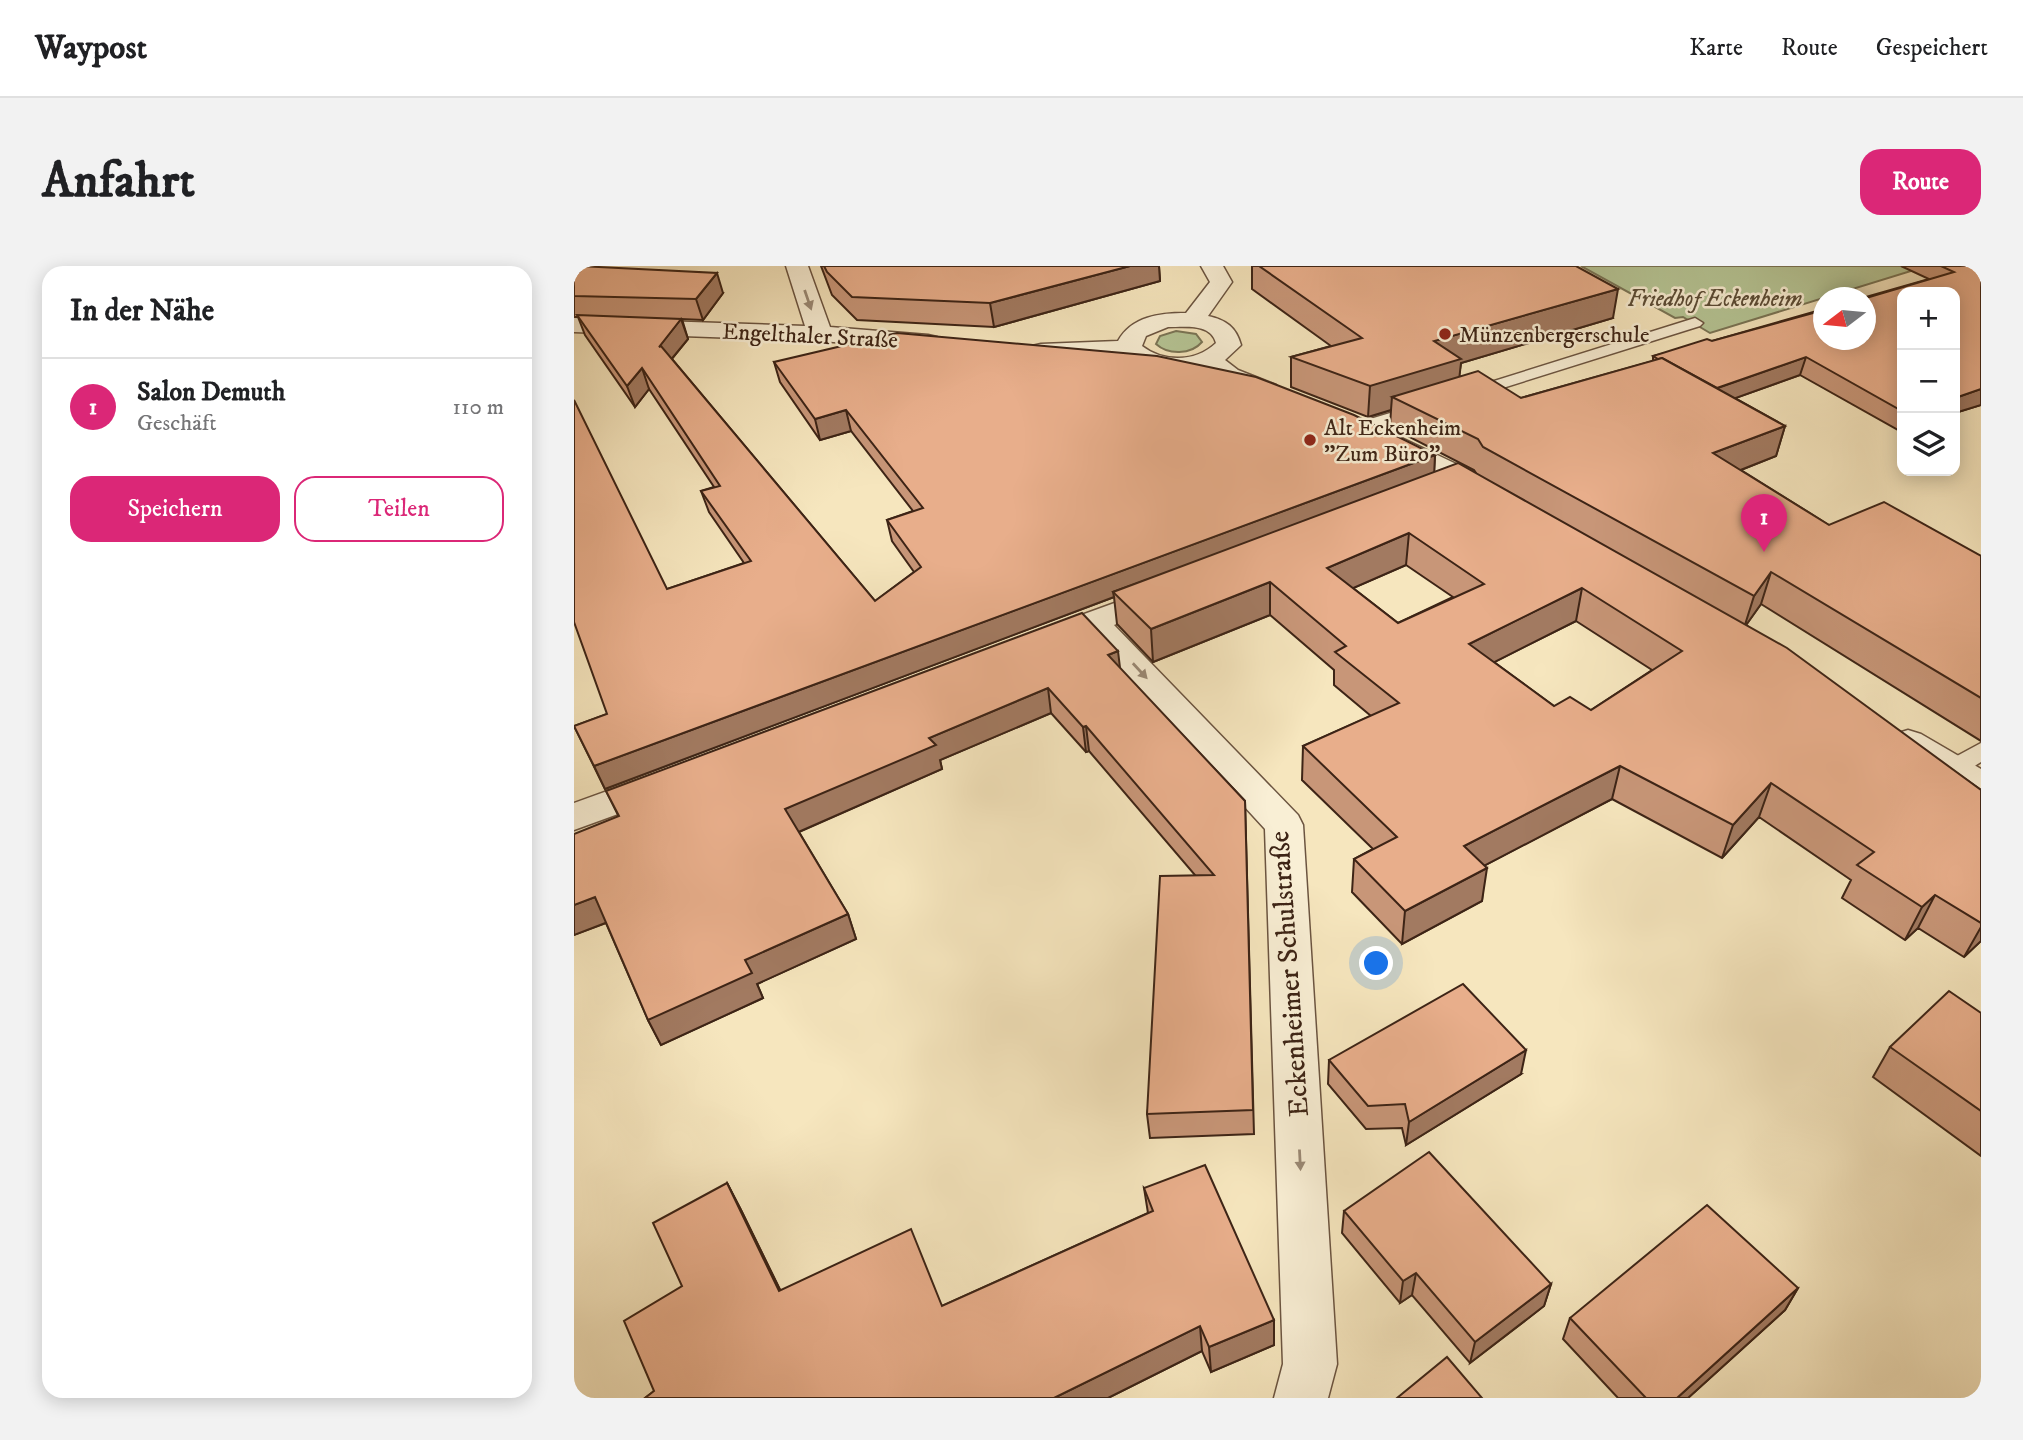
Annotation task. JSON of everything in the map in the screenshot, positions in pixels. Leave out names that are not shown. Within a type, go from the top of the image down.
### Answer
[{"type":"street","points":[[796,266],[820,334]]},
{"type":"street","points":[[1194,320],[1221,282],[1212,266]]},
{"type":"street","points":[[1015,348],[1041,351],[1129,348],[1144,359],[1169,365],[1208,360],[1229,345],[1228,335],[1221,328],[1194,320],[1152,323],[1130,338],[1129,348]]},
{"type":"street","name":"Engelthaler Straße","points":[[574,325],[820,334],[949,343]]},
{"type":"street","points":[[1208,360],[1230,375],[1290,399]]},
{"type":"street","points":[[1351,422],[1463,478]]},
{"type":"street","points":[[1425,493],[1463,478]]},
{"type":"street","points":[[1463,478],[1463,484],[1510,511]]},
{"type":"street","points":[[1015,651],[1195,582]]},
{"type":"street","name":"Eckenheimer Schulstraße","points":[[1093,622],[1284,825],[1310,1364],[1301,1398]]},
{"type":"street","points":[[1884,728],[1981,786]]},
{"type":"street","points":[[574,817],[691,773]]},
{"type":"lane","points":[[1351,422],[1448,400],[1695,323]]},
{"type":"lane","points":[[1952,769],[1981,751]]},
{"type":"green space","name":"Friedhof Eckenheim","points":[[1581,266],[1927,266],[1859,287],[1813,287],[1813,301],[1710,333],[1683,317],[1675,318]]},
{"type":"green space","points":[[1176,331],[1196,334],[1202,342],[1192,349],[1179,352],[1161,348],[1156,344],[1160,336]]},
{"type":"building","points":[[579,266],[717,273],[696,299],[574,296],[574,271]]},
{"type":"building","points":[[824,266],[1130,266],[990,303],[852,297]]},
{"type":"building","points":[[1259,266],[1576,266],[1618,289],[1434,341],[1461,359],[1370,386],[1291,357],[1362,338]]},
{"type":"building","points":[[1941,266],[1981,266],[1981,389],[1960,396],[1960,287],[1903,287],[1954,272]]},
{"type":"building","points":[[1897,289],[1897,408],[1806,357],[1717,388],[1662,358],[1653,356],[1707,339],[1712,341],[1813,313],[1813,350],[1876,350],[1876,295]]},
{"type":"building","points":[[577,315],[681,319],[659,347],[661,346],[875,601],[921,567],[887,520],[923,508],[846,410],[815,419],[774,362],[897,333],[1157,356],[1256,377],[1354,415],[1435,455],[594,766],[574,726],[607,714],[574,622],[574,400],[667,589],[751,561],[701,491],[720,486],[642,368],[627,386]]},
{"type":"building","points":[[1662,358],[1785,426],[1713,453],[1829,525],[1884,502],[1981,556],[1981,698],[1771,572],[1754,596],[1483,447],[1478,439],[1392,397],[1478,371],[1521,398]]},
{"type":"building","points":[[1458,463],[1787,648],[1981,790],[1981,923],[1935,895],[1922,907],[1857,865],[1874,852],[1771,783],[1733,825],[1620,766],[1464,846],[1487,868],[1405,911],[1354,859],[1397,837],[1303,746],[1399,703],[1335,652],[1346,646],[1270,582],[1151,629],[1113,592]],"holes":[[[1409,533],[1484,584],[1398,623],[1327,568]],[[1582,588],[1682,651],[1591,710],[1570,697],[1554,706],[1469,644]]]},
{"type":"building","points":[[1082,613],[1118,651],[1108,655],[1245,801],[1253,1110],[1147,1114],[1160,876],[1214,875],[1086,726],[1083,727],[1048,688],[929,738],[936,745],[785,809],[848,914],[745,960],[752,973],[648,1020],[595,897],[574,905],[574,834],[619,816],[606,791]]},
{"type":"building","points":[[1463,984],[1526,1050],[1409,1122],[1405,1104],[1368,1106],[1329,1060]]},
{"type":"building","points":[[1949,991],[1981,1013],[1981,1111],[1890,1047]]},
{"type":"building","points":[[1429,1152],[1551,1284],[1475,1342],[1416,1273],[1403,1281],[1344,1211]]},
{"type":"building","points":[[1205,1165],[1274,1320],[1209,1347],[1200,1326],[1054,1398],[645,1398],[654,1391],[624,1321],[682,1286],[653,1223],[727,1183],[779,1291],[911,1229],[942,1306],[1153,1211],[1144,1188]]},
{"type":"building","points":[[1707,1205],[1798,1288],[1677,1398],[1646,1398],[1570,1318]]},
{"type":"building","points":[[1447,1357],[1482,1398],[1397,1398]]},
{"type":"place","name":"Münzenbergerschule","points":[[1445,334]]},
{"type":"place","name":"Alt Eckenheim \"Zum Büro\"","points":[[1310,440]]},
{"type":"place","name":"Salon Demuth","points":[[1764,552]]}]
